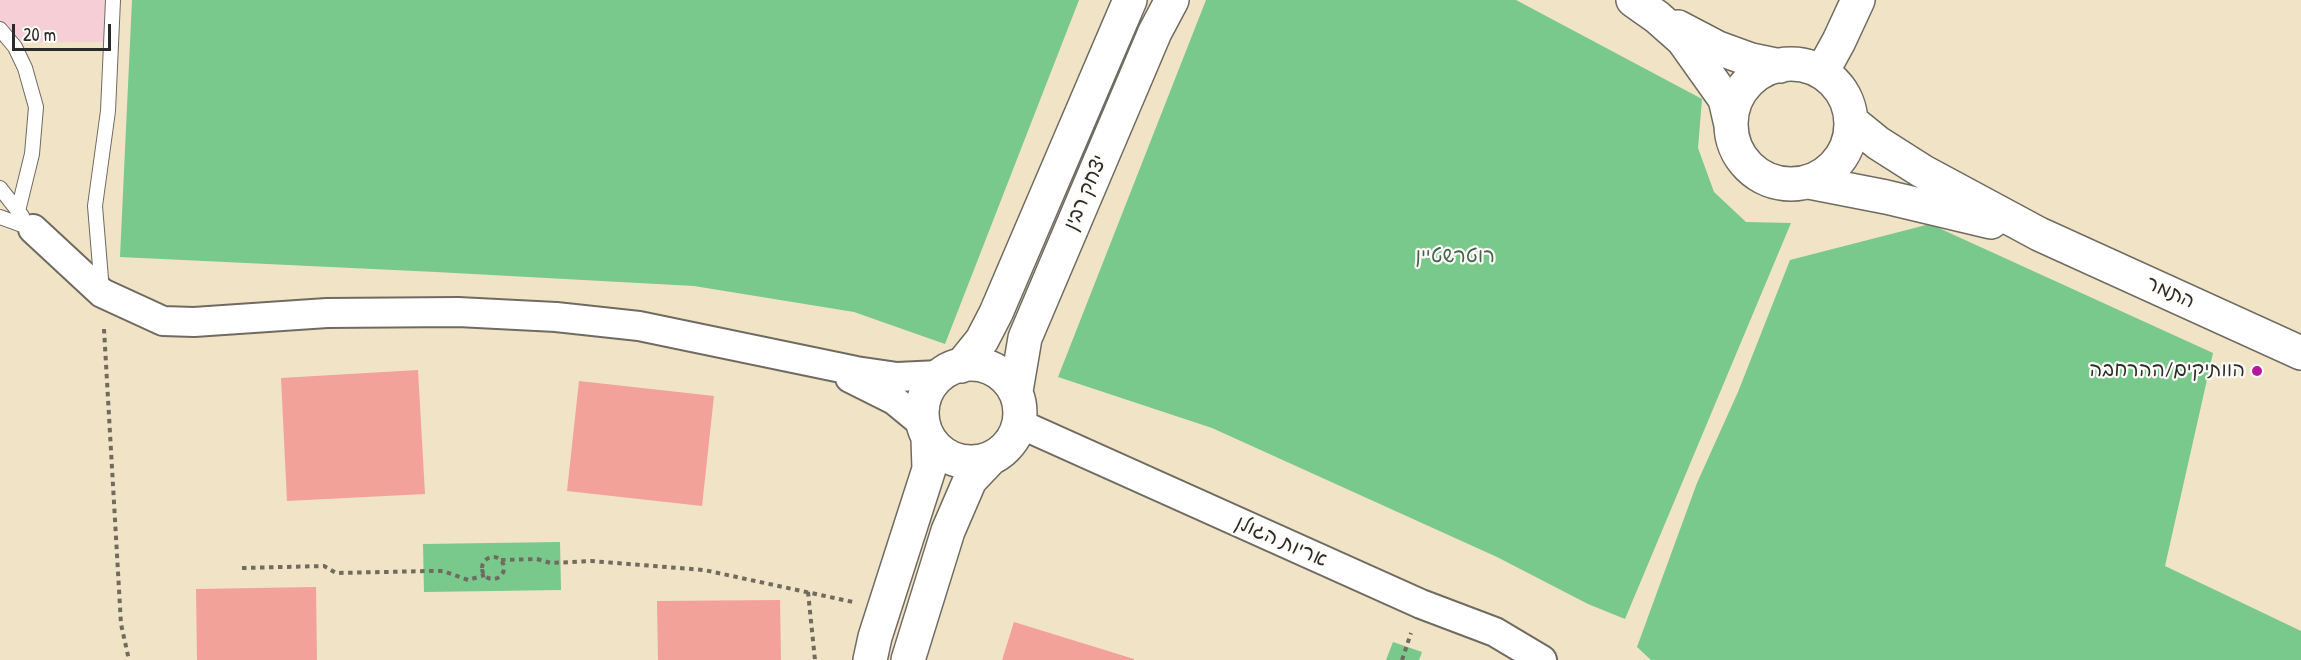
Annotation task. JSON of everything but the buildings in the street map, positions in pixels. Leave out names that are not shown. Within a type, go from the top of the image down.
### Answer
[{"type":"main road","name":"יצחק רבין","points":[[950,370],[982,340],[996,313],[1130,0]]},
{"type":"main road","name":"יצחק רבין","points":[[1016,391],[1021,354],[1029,329],[1155,32],[1172,0]]},
{"type":"main road","points":[[1822,72],[1858,0]]},
{"type":"main road","points":[[1645,8],[1718,48],[1751,60],[1780,66]]},
{"type":"main road","points":[[1645,8],[1683,40],[1725,99],[1734,143],[1743,160],[1756,173],[1772,181],[1790,184],[1809,182],[1825,174],[1839,161],[1848,145],[1851,129],[1850,112],[1845,96],[1822,72],[1805,66],[1769,68],[1754,77],[1741,90],[1733,107],[1731,125]]},
{"type":"main road","name":"התמר","points":[[1851,121],[1922,171],[2039,234],[2301,353]]},
{"type":"main road","name":"התמר","points":[[1809,182],[1919,204],[2039,234]]},
{"type":"main road","points":[[870,660],[929,470],[922,406],[928,388],[950,370],[972,364],[989,367],[1005,377],[1016,391],[1020,407],[1020,424],[1013,441],[1005,450],[990,459],[970,480],[948,531],[908,660]]},
{"type":"main road","points":[[925,431],[940,452],[956,461],[973,463],[990,459]]},
{"type":"street","points":[[26,220],[102,293],[163,321],[194,322],[339,313],[458,312],[568,318],[639,326],[830,367],[897,377],[950,370]]},
{"type":"street","points":[[830,367],[894,400],[925,431]]},
{"type":"street","name":"אריות הגולן","points":[[1020,424],[1421,604],[1496,632],[1542,660]]},
{"type":"lane","points":[[102,293],[95,206],[108,111],[113,0]]},
{"type":"lane","points":[[0,29],[20,57],[36,107],[26,220]]},
{"type":"lane","points":[[0,188],[26,220]]},
{"type":"lane","points":[[0,218],[26,220]]},
{"type":"path","points":[[102,293],[121,624],[129,660]]},
{"type":"path","points":[[501,560],[504,570],[500,576],[493,579],[485,575],[482,570],[484,560],[494,556],[501,560],[591,561],[704,570],[859,603]]},
{"type":"path","points":[[242,568],[324,566],[336,573],[437,571],[468,580],[485,575]]},
{"type":"path","points":[[808,592],[815,660]]},
{"type":"shaded area","points":[[0,0],[106,0],[107,42],[0,43]]},
{"type":"green space","points":[[132,0],[1079,0],[945,344],[854,312],[694,286],[120,257]]},
{"type":"green space","name":"רוטרשטיין","points":[[1206,0],[1516,0],[1702,99],[1698,148],[1714,192],[1746,222],[1791,223],[1625,619],[1588,604],[1497,557],[1212,428],[1058,377]]},
{"type":"green space","points":[[1930,224],[2213,353],[2165,566],[2301,631],[2301,660],[1651,660],[1637,647],[1697,483],[1738,392],[1790,260]]},
{"type":"green space","points":[[560,542],[561,590],[424,592],[423,544]]},
{"type":"green space","points":[[1393,642],[1422,652],[1419,660],[1386,660]]},
{"type":"place","name":"הוותיקים/ההרחבה","points":[[2257,371]]}]
